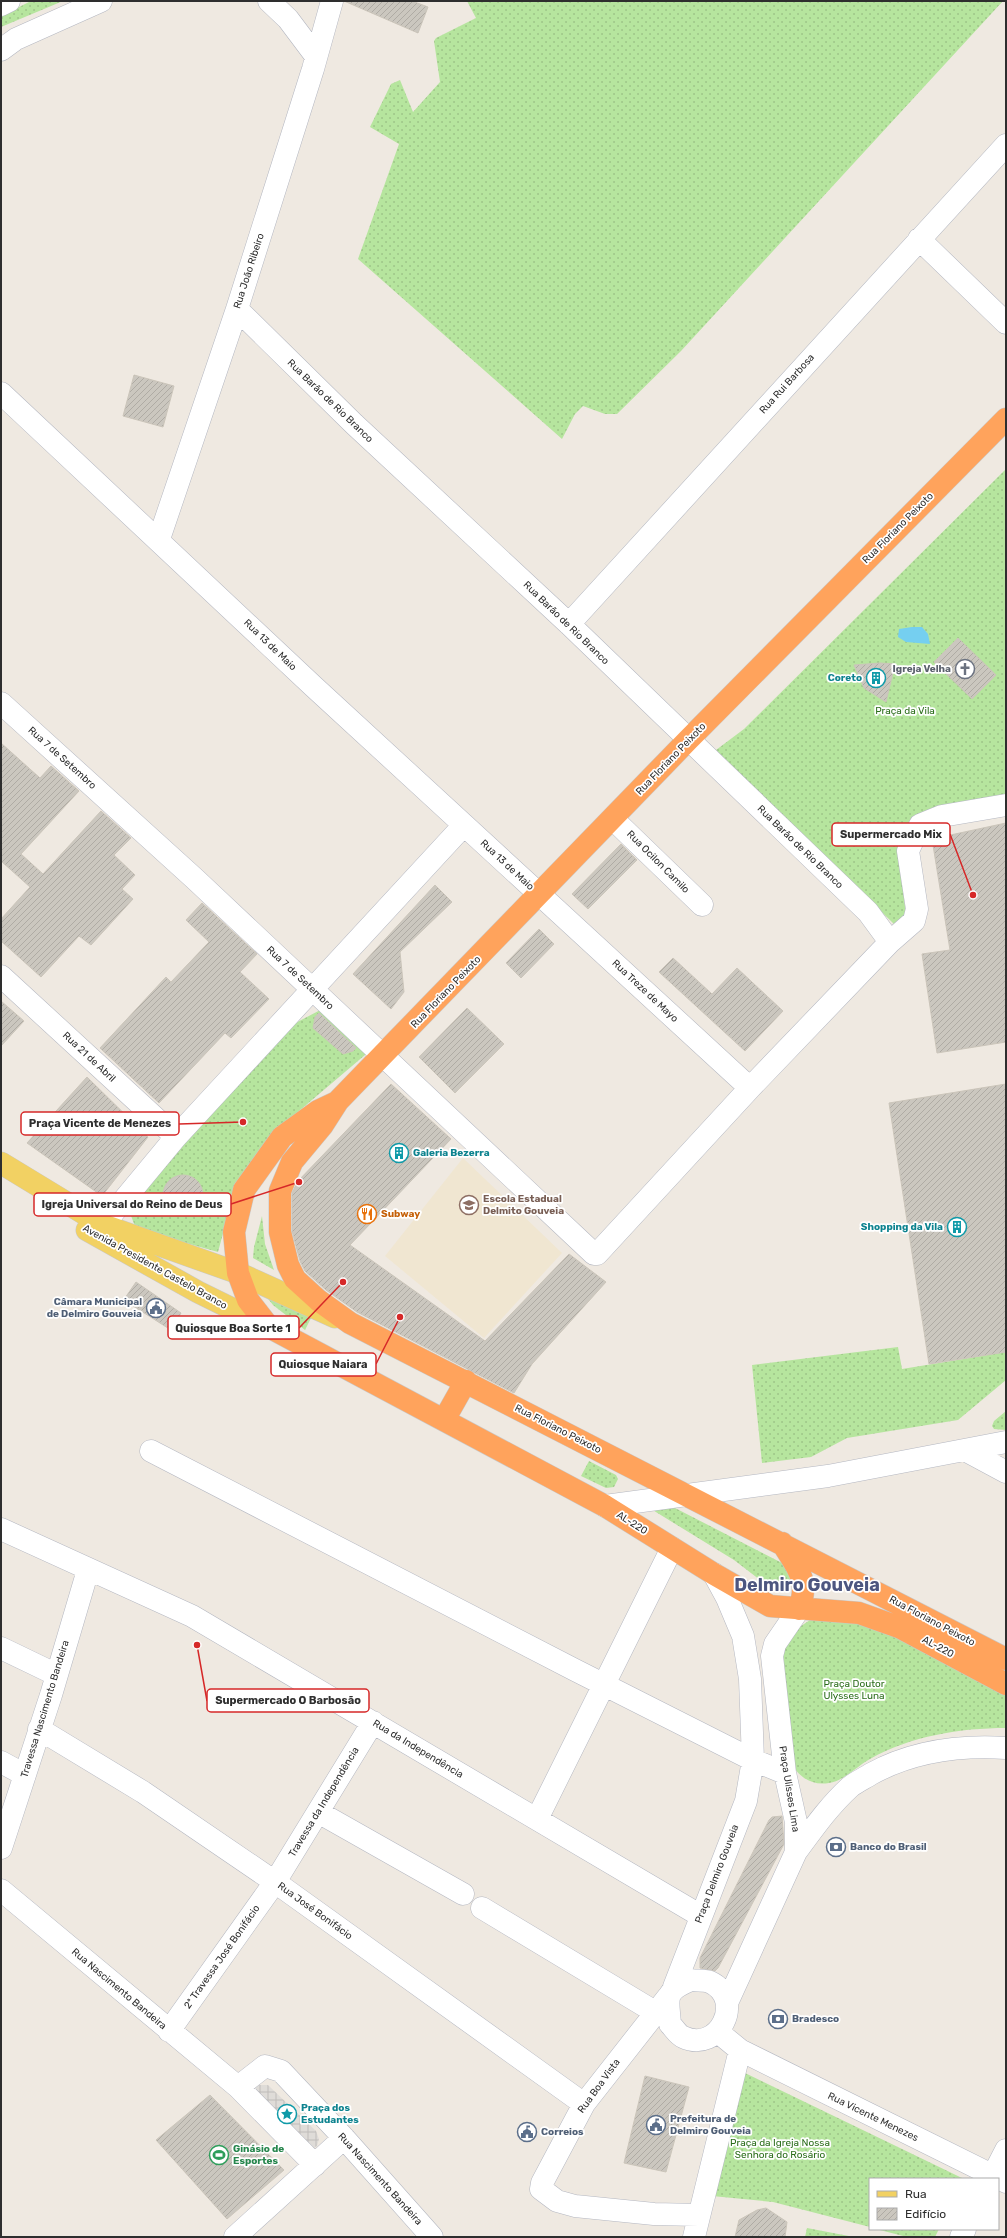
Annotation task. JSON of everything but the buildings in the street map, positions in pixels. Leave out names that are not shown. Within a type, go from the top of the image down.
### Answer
[{"type":"highway","name":"Rua Floriano Peixoto","points":[[1006,419],[688,740],[614,819],[338,1101],[322,1126],[292,1162],[280,1191],[280,1232],[288,1265],[295,1279],[318,1300],[350,1322],[781,1542],[1006,1660]]},
{"type":"highway","name":"Rua Floriano Peixoto","points":[[269,1327],[248,1300],[238,1273],[234,1232],[244,1190],[282,1137],[318,1111],[338,1101]]},
{"type":"highway","name":"AL-220","points":[[269,1327],[605,1506],[714,1574],[770,1606],[859,1613],[901,1628],[1006,1684]]},
{"type":"highway","points":[[444,1420],[466,1381]]},
{"type":"highway","points":[[781,1542],[802,1575],[803,1599],[799,1609]]},
{"type":"main road","name":"Avenida Presidente Castelo Branco","points":[[1,1164],[103,1225],[238,1273],[350,1322]]},
{"type":"main road","name":"Avenida Presidente Castelo Branco","points":[[1,1180],[128,1254],[198,1292],[269,1327]]},
{"type":"street","points":[[1,5],[9,1]]},
{"type":"street","points":[[1,50],[16,39],[101,1]]},
{"type":"street","points":[[269,1],[288,19],[315,55]]},
{"type":"street","name":"Rua João Ribeiro","points":[[159,539],[237,308],[332,1]]},
{"type":"street","name":"Rua Rui Barbosa","points":[[569,624],[1006,145]]},
{"type":"street","points":[[919,239],[1006,323]]},
{"type":"street","name":"Rua Barão de Rio Branco","points":[[237,308],[354,424],[569,624],[868,912],[890,942]]},
{"type":"street","name":"Rua 13 de Maio","points":[[1,392],[159,539],[313,686],[540,895]]},
{"type":"street","name":"Rua 7 de Setembro","points":[[1,703],[312,988],[382,1056],[594,1254],[597,1254],[750,1088]]},
{"type":"street","points":[[750,1088],[890,942],[914,921],[917,909],[908,851],[920,825],[942,816],[1006,805]]},
{"type":"street","name":"Rua Ocilon Camilo","points":[[614,819],[702,905]]},
{"type":"street","points":[[103,1225],[176,1137],[464,825]]},
{"type":"street","name":"Rua Treze de Mayo","points":[[540,895],[750,1088]]},
{"type":"street","name":"Rua 21 de Abril","points":[[1,976],[176,1137]]},
{"type":"street","points":[[605,1506],[689,1496],[828,1476],[1006,1442]]},
{"type":"street","points":[[965,1450],[1006,1472]]},
{"type":"street","points":[[151,1451],[753,1760],[784,1773]]},
{"type":"street","name":"Rua da Independência","points":[[1,1530],[192,1616],[701,1916]]},
{"type":"street","points":[[537,1819],[672,1548]]},
{"type":"street","name":"Travessa Nascimento Bandeira","points":[[1,1848],[25,1776],[88,1570]]},
{"type":"street","points":[[714,1574],[727,1598],[743,1636],[750,1679],[753,1760]]},
{"type":"street","name":"Praça Ulisses Lima","points":[[727,2003],[796,1852],[796,1822],[784,1773],[772,1656],[776,1644],[799,1609]]},
{"type":"street","points":[[1,1648],[55,1674]]},
{"type":"street","name":"Travessa da Independência","points":[[275,1882],[373,1722]]},
{"type":"street","name":"Rua José Bonifácio","points":[[39,1729],[143,1792],[275,1882],[584,2104]]},
{"type":"street","points":[[796,1852],[823,1815],[852,1786],[888,1765],[914,1755],[973,1746],[1006,1748]]},
{"type":"street","name":"Praça Delmiro Gouveia","points":[[666,1999],[701,1916],[746,1801],[753,1760]]},
{"type":"street","points":[[1,1762],[25,1776]]},
{"type":"street","points":[[318,1812],[463,1894]]},
{"type":"street","name":"2ª Travessa José Bonifácio","points":[[169,2031],[275,1882]]},
{"type":"street","name":"Rua Nascimento Bandeira","points":[[1,1890],[238,2087],[315,2165]]},
{"type":"street","points":[[482,1908],[666,1999]]},
{"type":"street","points":[[691,1980],[709,1982],[723,1994],[727,2003],[725,2022],[718,2032],[701,2040],[683,2037],[670,2024],[666,1999],[691,1980]]},
{"type":"street","name":"Rua Boa Vista","points":[[666,1999],[584,2104],[542,2182],[541,2189],[557,2201],[575,2206],[654,2214],[699,2215]]},
{"type":"street","name":"Rua Vicente Menezes","points":[[718,2032],[740,2050],[995,2178]]},
{"type":"street","points":[[694,2237],[740,2050]]},
{"type":"street","name":"Rua Nascimento Bandeira","points":[[238,2087],[265,2066],[281,2071],[344,2138],[432,2237]]},
{"type":"street","points":[[246,2233],[344,2138]]},
{"type":"street","points":[[997,2178],[1006,2150]]},
{"type":"shaded area","name":"Escola Estadual Delmito Gouveia","points":[[463,1158],[562,1253],[484,1338],[385,1256]]},
{"type":"shaded area","name":"Praça dos Estudantes","points":[[258,2085],[268,2085],[316,2131],[319,2139],[317,2146],[312,2149],[255,2094],[255,2088]]},
{"type":"green space","points":[[31,1],[63,1],[1,27],[1,16]]},
{"type":"green space","points":[[467,1],[1003,1],[681,351],[617,414],[605,414],[583,406],[575,414],[562,439],[358,259],[399,144],[370,127],[391,84],[400,80],[413,112],[440,82],[434,41],[436,38],[476,18]]},
{"type":"green space","name":"Praça da Vila","points":[[1006,469],[1006,796],[909,823],[900,838],[898,847],[906,915],[895,925],[716,750],[744,729]]},
{"type":"green space","points":[[326,1007],[366,1046],[365,1055],[299,1111],[236,1185],[218,1252],[136,1229],[127,1205],[284,1029]]},
{"type":"green space","points":[[262,1216],[265,1244],[274,1270],[253,1258],[254,1247]]},
{"type":"green space","points":[[261,1290],[312,1316],[305,1330],[273,1305]]},
{"type":"green space","points":[[898,1347],[902,1369],[1006,1352],[1006,1380],[958,1420],[847,1438],[811,1457],[762,1463],[752,1365]]},
{"type":"green space","points":[[1006,1411],[1006,1430],[994,1429],[992,1426],[994,1421]]},
{"type":"green space","points":[[589,1461],[616,1475],[618,1479],[614,1487],[606,1488],[581,1476]]},
{"type":"green space","points":[[675,1508],[786,1565],[790,1577],[789,1583],[780,1591],[772,1589],[734,1560],[651,1509]]},
{"type":"green space","name":"Praça Doutor Ulysses Luna","points":[[810,1620],[867,1620],[1006,1692],[1006,1728],[989,1728],[954,1732],[919,1739],[902,1744],[870,1759],[835,1782],[822,1784],[805,1779],[790,1761],[782,1649],[801,1626]]},
{"type":"green space","name":"Praça da Igreja Nossa Senhora do Rosário","points":[[743,2072],[962,2178],[869,2178],[869,2227],[773,2202],[712,2196]]},
{"type":"green space","points":[[807,2228],[854,2237],[805,2237]]},
{"type":"green space","points":[[880,2230],[938,2230],[935,2237],[907,2237]]},
{"type":"water","points":[[922,627],[928,634],[930,644],[906,642],[898,637],[899,629]]},
{"type":"place","name":"Igreja Velha","points":[[965,669]]},
{"type":"place","name":"Coreto","points":[[876,678]]},
{"type":"place","name":"Supermercado Mix","points":[[973,895]]},
{"type":"place","name":"Praça Vicente de Menezes","points":[[243,1122]]},
{"type":"place","name":"Galeria Bezerra","points":[[399,1153]]},
{"type":"place","name":"Igreja Universal do Reino de Deus","points":[[299,1182]]},
{"type":"place","name":"Escola Estadual Delmito Gouveia","points":[[469,1205]]},
{"type":"place","name":"Subway","points":[[367,1214]]},
{"type":"place","name":"Shopping da Vila","points":[[957,1227]]},
{"type":"place","name":"Quiosque Boa Sorte 1","points":[[343,1282]]},
{"type":"place","name":"Câmara Municipal de Delmiro Gouveia","points":[[156,1308]]},
{"type":"place","name":"Quiosque Naiara","points":[[400,1317]]},
{"type":"place","name":"Supermercado O Barbosão","points":[[197,1645]]},
{"type":"place","name":"Banco do Brasil","points":[[836,1847]]},
{"type":"place","name":"Bradesco","points":[[778,2019]]},
{"type":"place","name":"Praça dos Estudantes","points":[[287,2114]]},
{"type":"place","name":"Prefeitura de Delmiro Gouveia","points":[[656,2125]]},
{"type":"place","name":"Correios","points":[[527,2132]]},
{"type":"place","name":"Ginásio de Esportes","points":[[219,2155]]},
{"type":"district","name":"Delmiro Gouveia","points":[[807,1585]]}]
